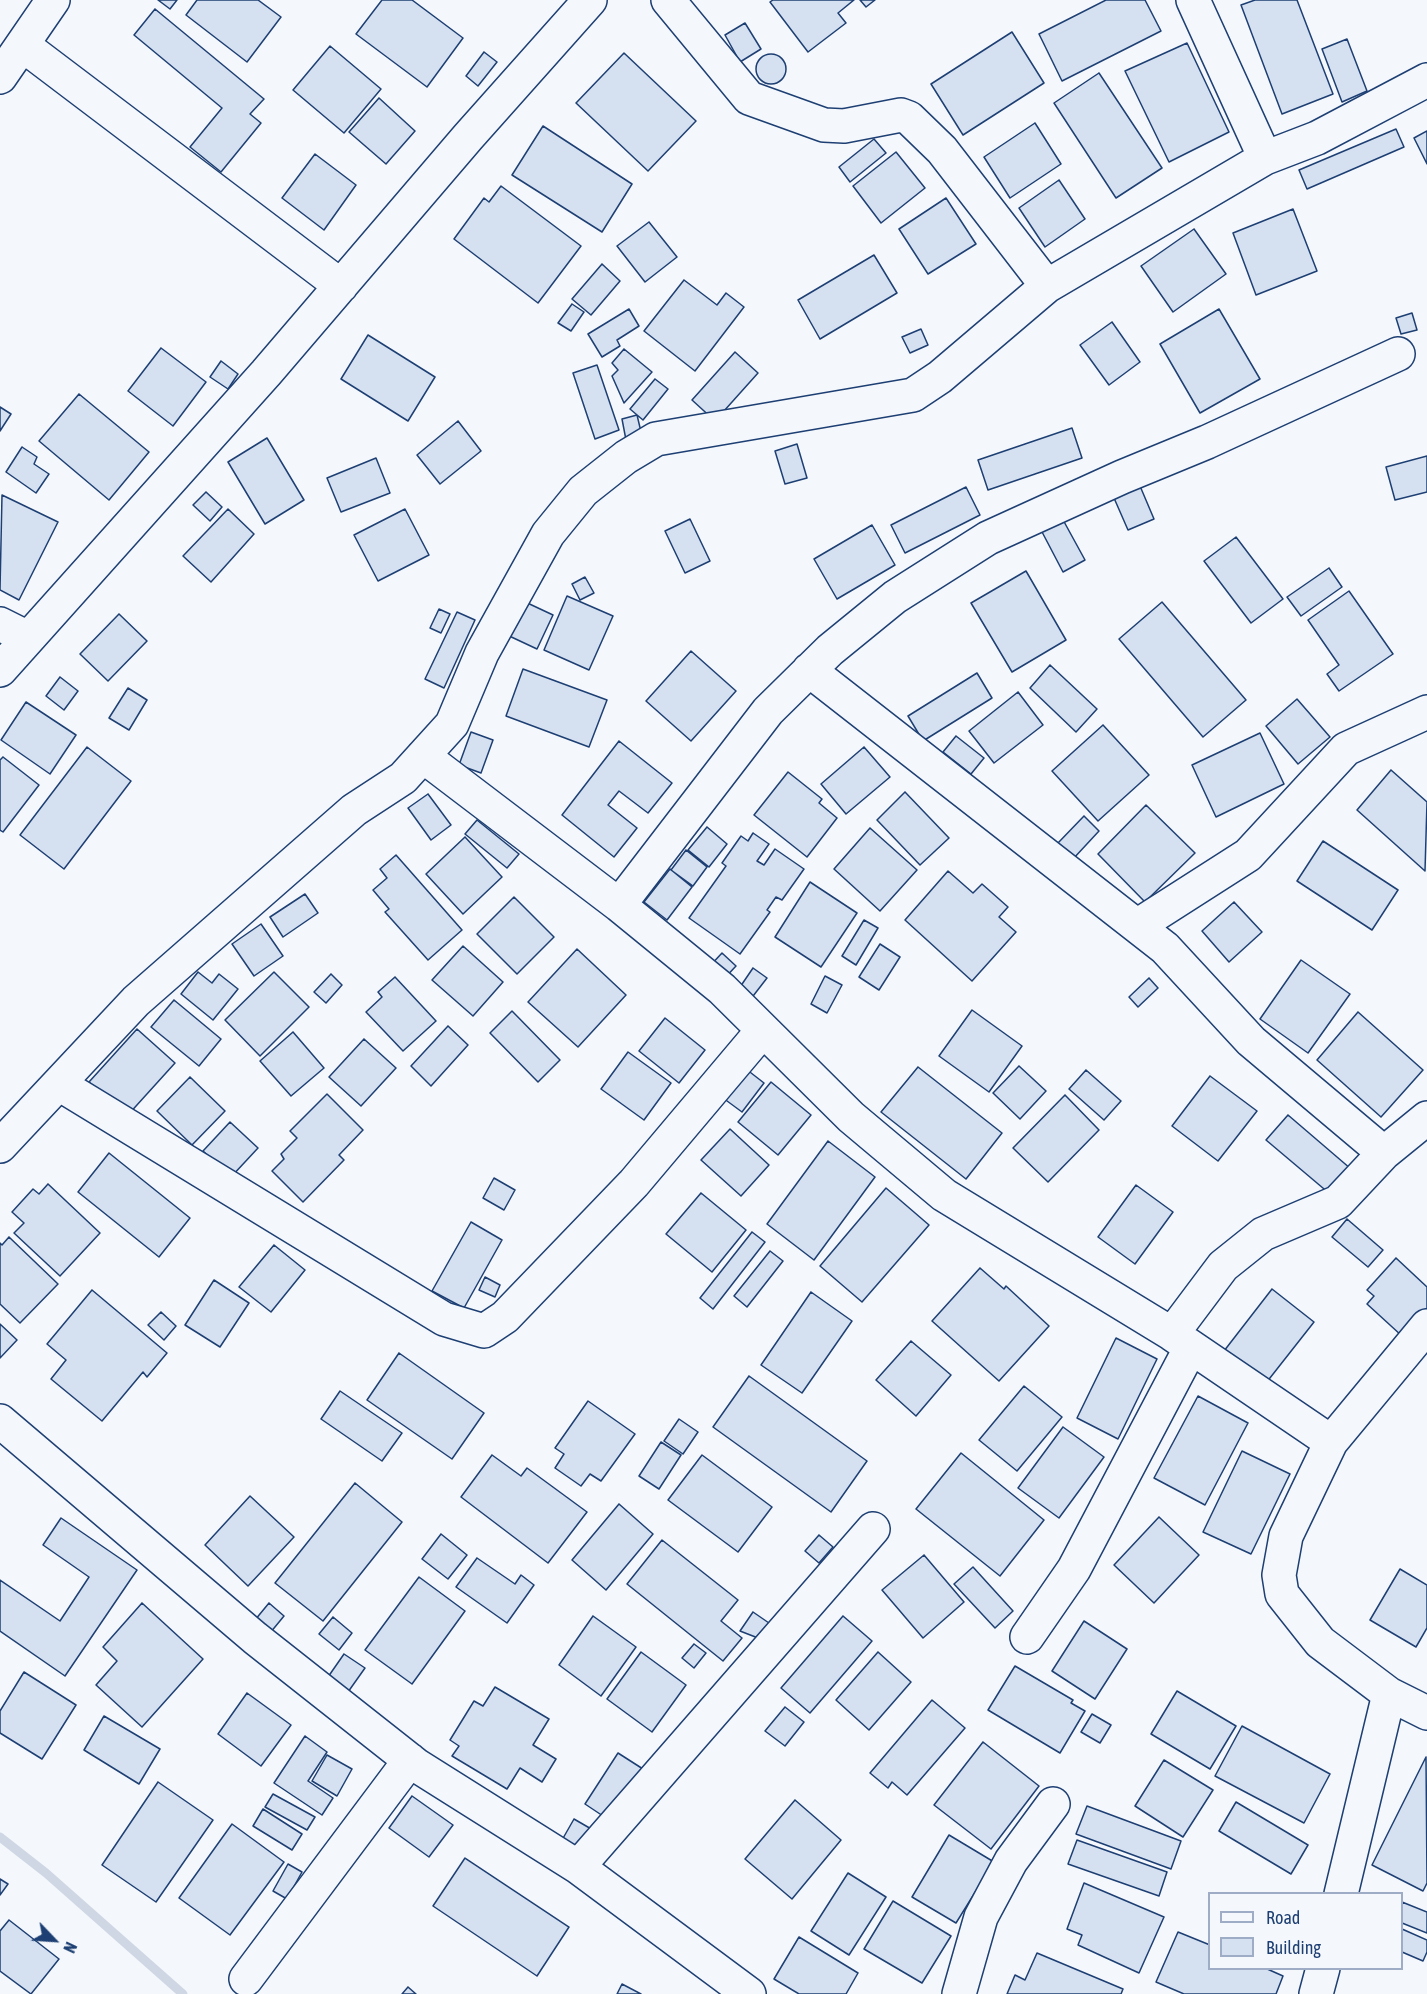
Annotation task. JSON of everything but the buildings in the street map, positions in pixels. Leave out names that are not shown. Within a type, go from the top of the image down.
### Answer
[{"type":"street","points":[[0,77],[24,46],[53,0]]},
{"type":"street","points":[[0,670],[14,631],[266,373],[590,0]]},
{"type":"street","points":[[668,0],[748,98],[824,125],[844,126],[901,115],[909,118],[942,150],[1047,286]]},
{"type":"street","points":[[1193,0],[1265,158]]},
{"type":"street","points":[[24,46],[340,286]]},
{"type":"street","points":[[0,1146],[136,1001],[354,810],[403,778],[423,756],[452,724],[482,653],[548,534],[583,491],[626,457],[656,439],[913,395],[940,377],[1047,286],[1265,158],[1317,138],[1427,80]]},
{"type":"street","points":[[619,906],[768,711],[830,650],[895,597],[988,538],[1122,477],[1207,442],[1398,354]]},
{"type":"street","points":[[809,670],[1165,948],[1251,1041],[1384,1153]]},
{"type":"street","points":[[1137,926],[1248,855],[1346,749],[1427,712]]},
{"type":"street","points":[[423,756],[619,906],[722,989],[851,1117],[944,1195],[1181,1341],[1331,1442]]},
{"type":"street","points":[[59,1084],[444,1318],[484,1330],[505,1317],[634,1183],[763,1030]]},
{"type":"street","points":[[1027,1637],[1074,1569],[1181,1341],[1223,1266],[1263,1234],[1338,1202],[1384,1153],[1427,1118]]},
{"type":"street","points":[[1427,1326],[1331,1442],[1286,1536],[1279,1575],[1282,1594],[1320,1642],[1389,1694],[1427,1713]]},
{"type":"street","points":[[0,1421],[255,1638],[410,1760],[578,1867],[749,1994]]},
{"type":"street","points":[[578,1867],[873,1529]]},
{"type":"street","points":[[1341,1892],[1389,1694]]},
{"type":"street","points":[[246,1979],[410,1760]]},
{"type":"street","points":[[959,1994],[981,1917],[1011,1861],[1053,1804]]},
{"type":"street","points":[[1316,1994],[1322,1970]]},
{"type":"waterway","points":[[0,1837],[46,1873],[183,1994]]}]
